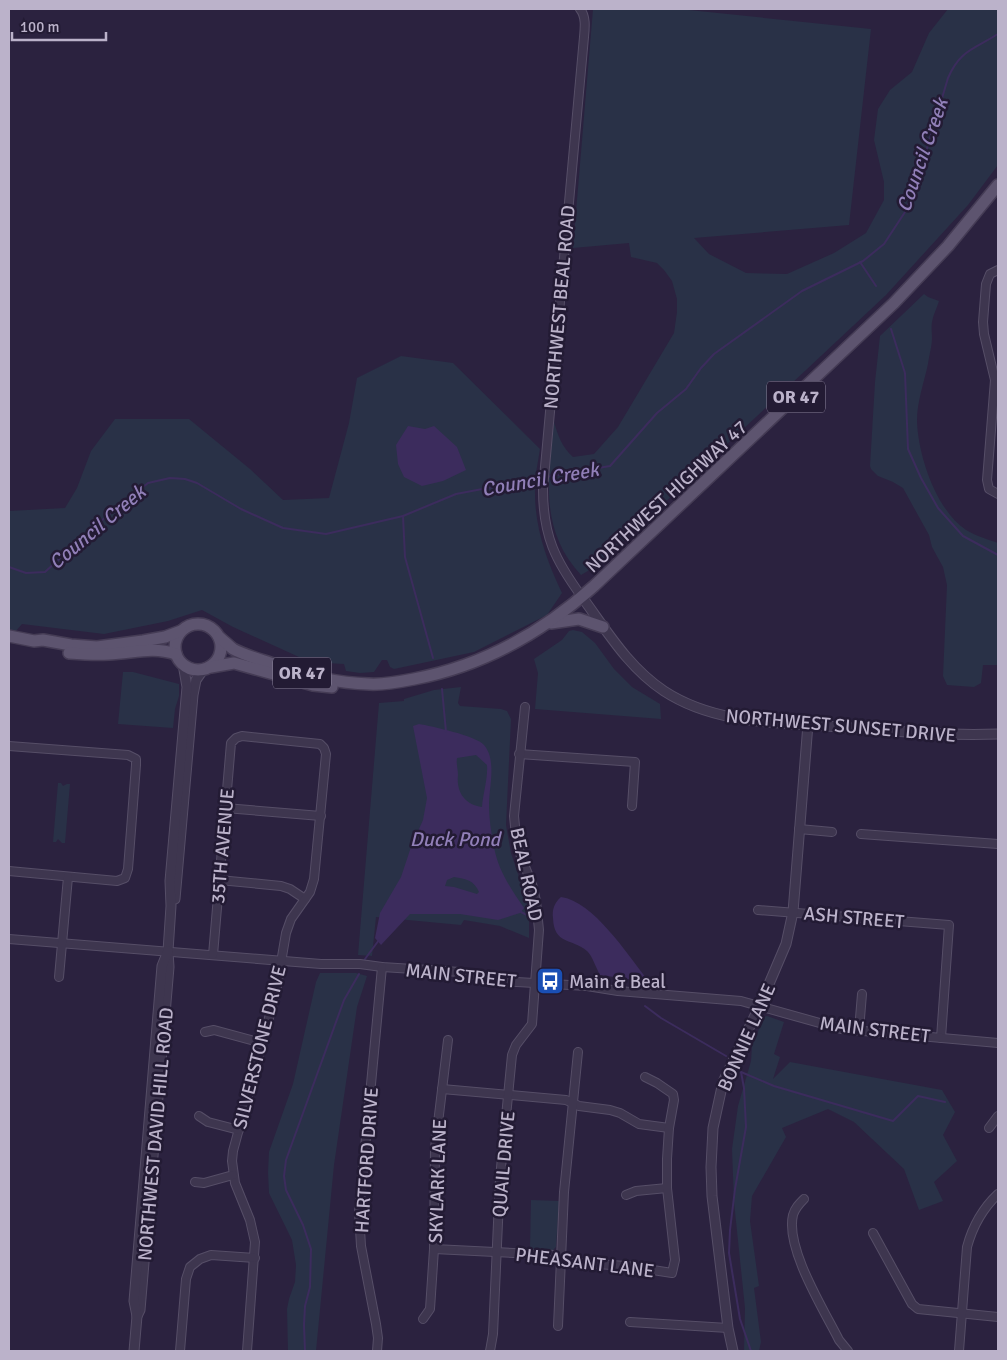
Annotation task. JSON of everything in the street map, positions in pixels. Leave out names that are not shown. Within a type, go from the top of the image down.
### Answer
[{"type":"main road","name":"NORTHWEST HIGHWAY 47","points":[[218,637],[234,649],[291,670],[335,681],[383,684],[420,678],[464,665],[509,646],[549,623],[582,597],[659,527],[894,304],[948,246],[998,185]]},
{"type":"main road","points":[[549,623],[579,619],[603,628]]},
{"type":"main road","points":[[9,636],[80,646],[117,645],[165,637],[201,624],[214,631],[218,637],[221,650],[216,662],[207,668],[189,668],[164,650],[152,649],[109,654],[66,652],[42,647],[34,641]]},
{"type":"main road","points":[[179,659],[176,642],[182,632]]},
{"type":"main road","name":"NORTHWEST HIGHWAY 47","points":[[207,668],[234,663],[313,685],[361,688],[367,684]]},
{"type":"street","name":"NORTHWEST BEAL ROAD","points":[[580,9],[583,12],[585,22],[584,37],[543,489],[545,522],[551,544],[562,567],[582,597]]},
{"type":"street","points":[[998,270],[990,274],[986,284],[983,328],[996,388],[987,480],[989,489],[998,494]]},
{"type":"street","name":"NORTHWEST SUNSET DRIVE","points":[[582,597],[624,657],[634,667],[659,687],[685,703],[708,712],[734,718],[949,735],[998,734]]},
{"type":"street","name":"NORTHWEST DAVID HILL ROAD","points":[[134,1351],[136,1316],[134,1301],[162,966],[168,951],[172,906],[170,881],[187,687],[187,678],[179,659]]},
{"type":"street","name":"NORTHWEST DAVID HILL ROAD","points":[[172,906],[175,898],[193,695],[196,680],[207,668]]},
{"type":"street","name":"BEAL ROAD","points":[[524,707],[514,816],[521,857],[532,884],[536,901],[539,930],[535,982]]},
{"type":"street","name":"BONNIE LANE","points":[[733,1351],[728,1328],[711,1183],[713,1128],[725,1076],[760,1005],[792,925],[808,724]]},
{"type":"street","name":"35TH AVENUE","points":[[213,955],[231,745],[234,739],[242,736],[318,743],[323,746]]},
{"type":"street","points":[[9,746],[128,755],[136,759],[126,876],[117,881],[9,870]]},
{"type":"street","name":"SILVERSTONE DRIVE","points":[[247,1351],[255,1242],[252,1227],[237,1191],[233,1175],[234,1151],[276,992],[284,939],[290,922],[312,886],[316,871],[326,754],[323,746]]},
{"type":"street","points":[[519,754],[635,762],[632,806]]},
{"type":"street","points":[[225,808],[320,816]]},
{"type":"street","points":[[799,830],[832,832]]},
{"type":"street","points":[[861,834],[998,844]]},
{"type":"street","points":[[59,977],[68,877]]},
{"type":"street","points":[[219,880],[284,886],[305,899]]},
{"type":"street","name":"ASH STREET","points":[[758,910],[949,925],[941,1038]]},
{"type":"street","name":"MAIN STREET","points":[[9,939],[321,964],[360,964],[460,972],[499,981],[535,982],[587,986],[618,991],[721,998],[760,1005],[830,1027],[998,1043]]},
{"type":"street","name":"HARTFORD DRIVE","points":[[377,1351],[376,1324],[359,1228],[382,967]]},
{"type":"street","name":"QUAIL DRIVE","points":[[490,1351],[493,1334],[500,1178],[513,1051],[532,1024],[535,982]]},
{"type":"street","points":[[859,1030],[862,994]]},
{"type":"street","points":[[205,1032],[214,1030],[262,1042]]},
{"type":"street","name":"SKYLARK LANE","points":[[423,1319],[430,1309],[434,1249],[435,1148],[448,1040]]},
{"type":"street","points":[[558,1326],[564,1192],[578,1052]]},
{"type":"street","name":"PHEASANT LANE","points":[[434,1249],[555,1255],[565,1262],[627,1266],[672,1273],[675,1260],[667,1188],[667,1159],[669,1128],[674,1100],[672,1094],[645,1077]]},
{"type":"street","points":[[442,1089],[566,1100],[579,1106],[620,1113],[638,1124],[669,1128]]},
{"type":"street","points":[[199,1116],[208,1122],[239,1130]]},
{"type":"street","points":[[989,1128],[998,1116]]},
{"type":"street","points":[[194,1182],[204,1184],[233,1175]]},
{"type":"street","points":[[626,1195],[636,1191],[667,1188]]},
{"type":"street","points":[[959,1351],[967,1247],[979,1216],[998,1194]]},
{"type":"street","points":[[804,1199],[796,1208],[792,1217],[798,1258],[839,1340],[848,1351]]},
{"type":"street","points":[[873,1233],[912,1304],[918,1309],[998,1317]]},
{"type":"street","points":[[180,1351],[186,1279],[190,1267],[200,1259],[211,1255],[255,1258]]},
{"type":"street","points":[[630,1322],[728,1328]]},
{"type":"shaded area","points":[[593,9],[679,9],[871,29],[849,225],[694,238],[709,254],[746,273],[787,274],[834,253],[866,233],[884,200],[884,182],[874,140],[878,109],[890,90],[912,72],[929,33],[948,9],[998,9],[998,165],[968,205],[886,295],[598,565],[581,575],[568,558],[558,540],[552,521],[549,483],[554,422],[561,441],[573,457],[594,454],[618,427],[674,333],[677,312],[677,299],[672,281],[657,263],[631,257],[629,243],[573,248]]},
{"type":"shaded area","points":[[924,294],[939,301],[932,322],[931,348],[917,414],[918,435],[925,465],[938,496],[955,521],[966,530],[998,543],[998,665],[983,665],[981,683],[974,687],[947,685],[943,676],[947,585],[943,567],[932,547],[929,535],[903,488],[878,476],[870,466],[880,336]]},
{"type":"shaded area","points":[[401,356],[453,363],[540,449],[535,483],[537,516],[546,555],[562,593],[547,615],[474,652],[394,669],[390,667],[387,660],[382,660],[374,672],[360,673],[346,671],[344,664],[310,662],[233,627],[202,610],[168,621],[104,634],[22,624],[9,639],[9,511],[65,508],[77,488],[91,451],[115,419],[189,419],[250,469],[283,500],[329,498],[349,423],[357,378]]},
{"type":"shaded area","points":[[569,631],[582,632],[595,643],[614,669],[632,687],[660,704],[661,719],[535,709],[538,673],[534,659],[562,640]]},
{"type":"shaded area","points":[[123,672],[133,672],[179,684],[179,696],[175,709],[173,728],[118,724]]},
{"type":"shaded area","points":[[461,687],[458,703],[460,706],[501,709],[507,711],[511,719],[506,825],[511,853],[527,901],[529,938],[500,926],[464,920],[461,925],[376,917],[372,956],[358,955],[379,703],[404,701],[404,699],[434,690]]},
{"type":"shaded area","points":[[58,783],[61,783],[63,786],[70,784],[65,843],[58,839],[56,842],[53,842]]},
{"type":"shaded area","points":[[320,973],[356,973],[367,976],[357,1007],[334,1165],[316,1351],[288,1351],[287,1309],[295,1282],[296,1265],[292,1240],[269,1193],[269,1152],[293,1084],[316,982]]},
{"type":"shaded area","points":[[767,1016],[784,1022],[774,1054],[780,1057],[773,1079],[790,1062],[942,1090],[955,1112],[943,1135],[957,1161],[934,1182],[943,1201],[919,1210],[904,1169],[854,1122],[828,1109],[782,1128],[786,1137],[752,1196],[750,1221],[759,1286],[754,1288],[761,1342],[759,1351],[744,1351],[745,1308],[734,1202],[732,1149],[738,1106],[751,1061],[752,1046],[764,1017]]},
{"type":"shaded area","points":[[531,1200],[559,1201],[556,1247],[552,1251],[530,1249]]},
{"type":"water","points":[[408,426],[425,429],[434,426],[457,447],[466,470],[443,481],[422,486],[404,477],[398,464],[396,445]]},
{"type":"water","name":"Duck Pond","points":[[419,724],[473,738],[484,745],[488,751],[491,766],[489,815],[496,855],[506,879],[524,908],[520,913],[498,920],[460,914],[410,914],[381,945],[375,938],[380,913],[401,877],[423,820],[427,798],[413,726]],"holes":[[[476,755],[487,765],[482,807],[471,804],[463,797],[458,781],[457,758]],[[454,877],[466,879],[479,892],[477,894],[445,886],[447,880]]]},
{"type":"water","points":[[561,897],[585,908],[597,918],[647,979],[635,980],[600,975],[587,951],[560,937],[554,927],[553,912],[555,904]]},
{"type":"waterway","name":"Council Creek","points":[[546,477],[610,466],[657,413],[686,389],[714,354],[802,291],[863,261],[884,244],[905,212],[917,182],[948,78],[958,61],[968,51],[998,34]]},
{"type":"waterway","points":[[860,262],[876,286]]},
{"type":"waterway","points":[[891,329],[905,373],[908,449],[921,478],[938,508],[963,536],[998,555]]},
{"type":"waterway","name":"Council Creek","points":[[9,567],[26,573],[45,572],[101,521],[148,483],[170,478],[185,479],[197,483],[241,509],[283,528],[326,534],[403,516],[456,494],[541,478]]},
{"type":"waterway","points":[[403,516],[405,557],[433,658]]},
{"type":"waterway","points":[[442,689],[446,732]]},
{"type":"waterway","points":[[521,912],[527,915]]},
{"type":"waterway","points":[[365,959],[379,940]]},
{"type":"waterway","points":[[305,1351],[305,1306],[310,1287],[311,1249],[303,1225],[286,1190],[284,1176],[286,1160],[344,1000],[359,974]]},
{"type":"waterway","points":[[645,1006],[661,1018],[726,1056]]},
{"type":"waterway","points":[[741,1072],[744,1088],[746,1127],[735,1189],[729,1253],[740,1319],[751,1351]]},
{"type":"waterway","points":[[741,1072],[774,1086],[893,1121],[918,1096],[945,1102]]},
{"type":"place","name":"Main & Beal","points":[[550,981]]}]
